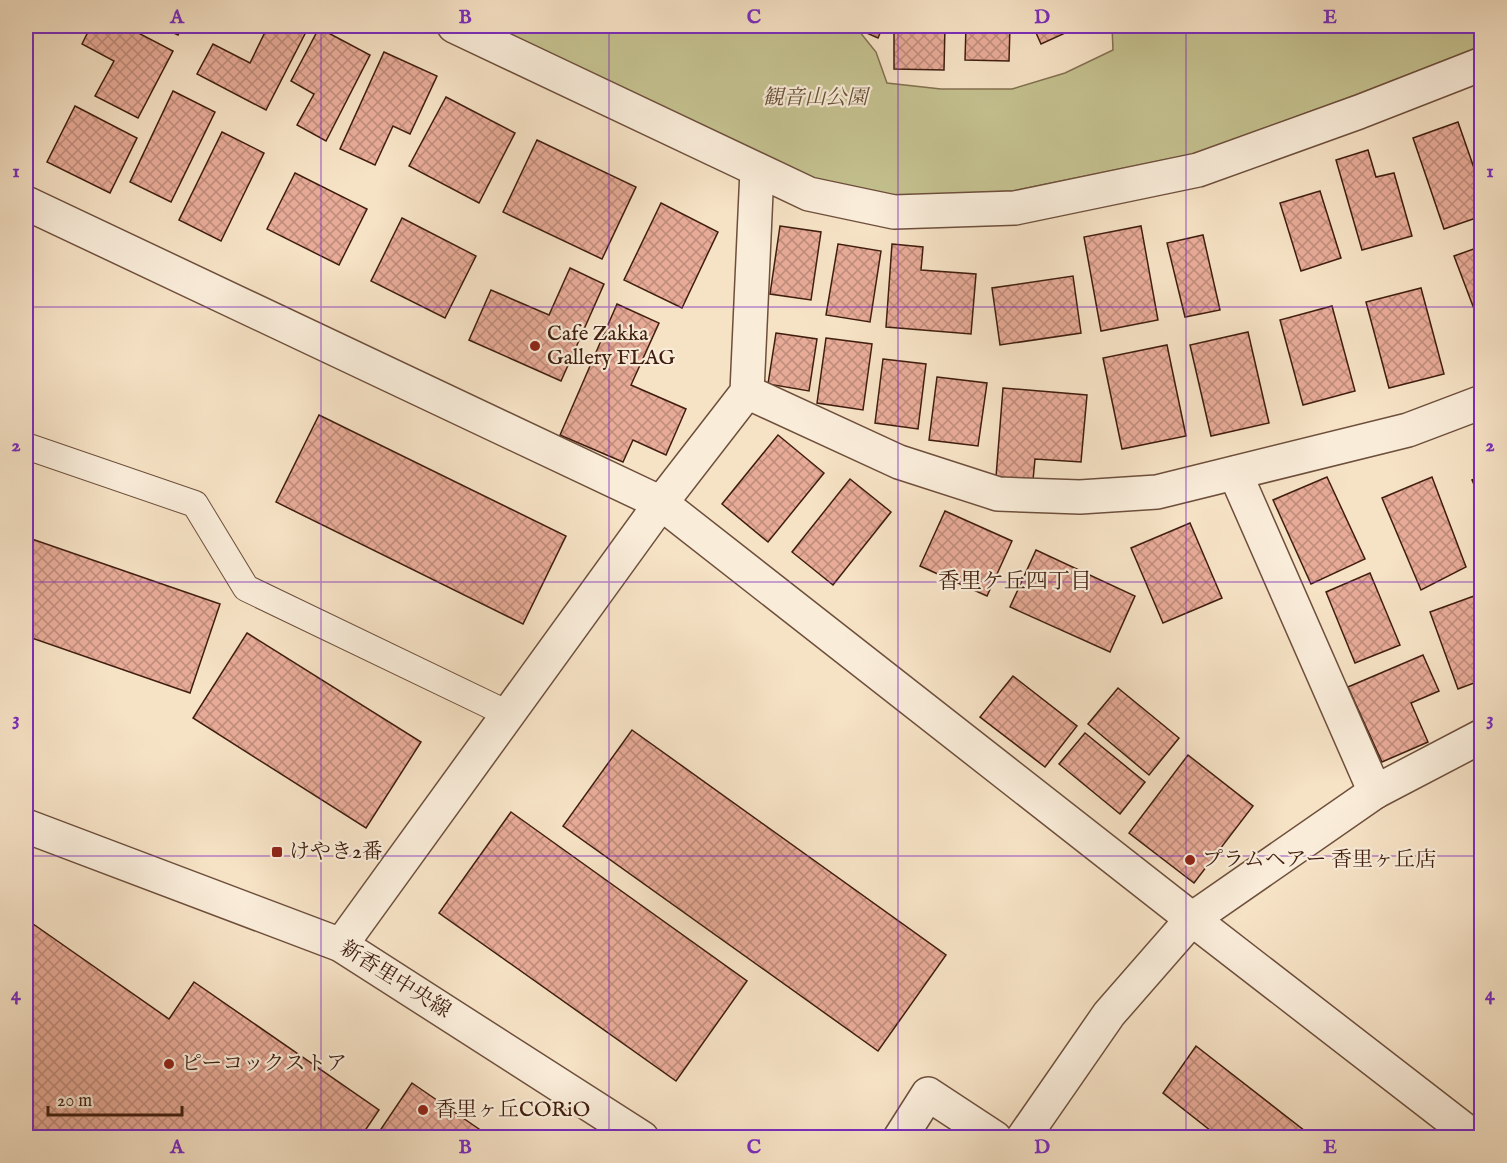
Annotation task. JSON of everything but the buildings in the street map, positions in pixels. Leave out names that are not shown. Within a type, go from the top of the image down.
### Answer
[{"type":"street","points":[[454,26],[809,194],[894,212],[1015,208],[1198,170],[1359,112],[1482,64]]},
{"type":"street","points":[[341,945],[661,503],[747,392],[757,170]]},
{"type":"street","points":[[26,203],[661,503],[1192,920],[1475,1137]]},
{"type":"street","points":[[747,392],[899,462],[998,494],[1080,497],[1157,492],[1408,430],[1482,402]]},
{"type":"street","points":[[1235,473],[1375,792]]},
{"type":"street","points":[[1023,1137],[1109,1014],[1192,920],[1375,792],[1482,736]]},
{"type":"street","name":"新香里中央線","points":[[26,826],[341,945],[642,1137]]},
{"type":"street","points":[[900,1137],[928,1094],[995,1137]]},
{"type":"lane","points":[[26,446],[195,504],[246,588],[508,714]]},
{"type":"green space","name":"観音山公園","points":[[493,26],[855,26],[876,52],[887,83],[941,89],[1012,89],[1065,73],[1113,50],[1112,26],[1481,26],[1482,46],[1193,154],[1013,191],[895,196],[814,179]]},
{"type":"place","name":"Cafe Zakka Gallery FLAG","points":[[535,346]]},
{"type":"place","name":"けやき2番","points":[[277,852]]},
{"type":"place","name":"プラムヘアー 香里ヶ丘店","points":[[1190,860]]},
{"type":"place","name":"ピーコックストア","points":[[169,1064]]},
{"type":"place","name":"香里ヶ丘CORiO","points":[[423,1110]]},
{"type":"district","name":"香里ケ丘四丁目","points":[[1015,582]]}]
